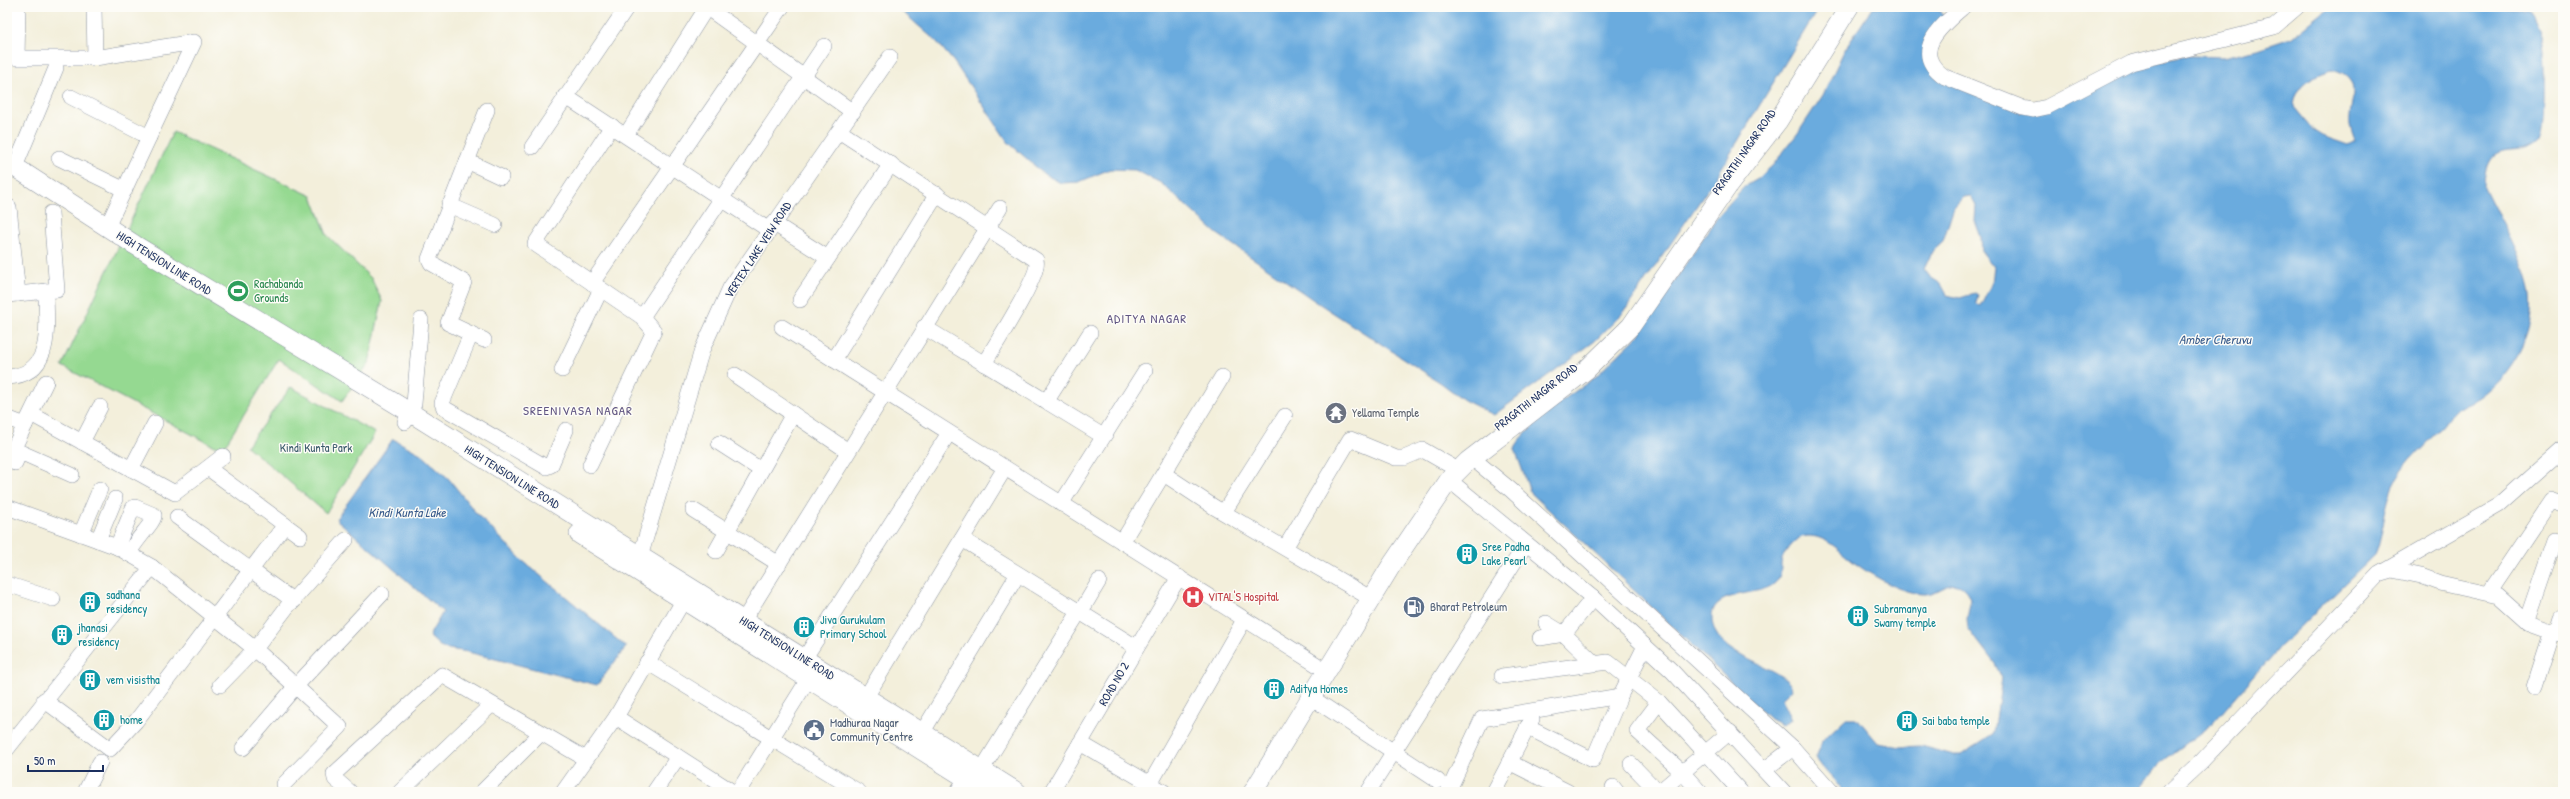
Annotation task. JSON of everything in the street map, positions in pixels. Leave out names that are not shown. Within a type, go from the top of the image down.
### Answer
[{"type":"main road","name":"PRAGATHI NAGAR ROAD","points":[[1450,473],[1598,349],[1631,315],[1758,136],[1838,7]]},
{"type":"main road","name":"PRAGATHI NAGAR ROAD","points":[[1450,473],[1472,458],[1586,370],[1631,326],[1728,186],[1772,129],[1816,62],[1849,7]]},
{"type":"main road","name":"HIGH TENSION LINE ROAD","points":[[10,168],[107,227],[408,418],[683,601],[809,678],[988,792]]},
{"type":"main road","name":"HIGH TENSION LINE ROAD","points":[[10,168],[408,418],[487,461],[866,697],[922,733],[968,780],[1017,792]]},
{"type":"main road","points":[[1242,792],[1322,668],[1365,595],[1450,473]]},
{"type":"main road","points":[[1253,792],[1312,698],[1400,545]]},
{"type":"street","points":[[18,7],[17,58],[95,58],[194,42],[149,137],[126,190],[107,227]]},
{"type":"street","points":[[94,7],[95,58]]},
{"type":"street","points":[[532,146],[627,7]]},
{"type":"street","points":[[626,135],[706,7],[852,112]]},
{"type":"street","points":[[562,370],[596,286],[674,166],[782,7]]},
{"type":"street","points":[[1963,7],[1940,27],[1931,43],[1928,53],[1936,70],[1952,80],[2023,108],[2033,110],[2047,107],[2131,63],[2274,28],[2297,7]]},
{"type":"street","points":[[642,317],[824,46]]},
{"type":"street","name":"VERTEX LAKE VEIW ROAD","points":[[640,557],[702,350],[730,288],[890,57]]},
{"type":"street","points":[[10,168],[56,68]]},
{"type":"street","points":[[565,96],[674,166],[720,199],[828,258]]},
{"type":"street","points":[[70,97],[149,137]]},
{"type":"street","points":[[487,110],[428,259],[431,263],[463,280],[464,284],[447,322],[478,337],[442,404],[444,408],[546,467],[551,465],[566,430]]},
{"type":"street","points":[[590,465],[654,331],[642,317],[535,244],[612,126]]},
{"type":"street","points":[[839,131],[1036,260],[1037,265],[1020,303],[984,364]]},
{"type":"street","points":[[59,158],[126,190]]},
{"type":"street","points":[[467,161],[501,177]]},
{"type":"street","points":[[800,300],[891,164]]},
{"type":"street","points":[[834,360],[937,194]]},
{"type":"street","points":[[449,205],[495,225]]},
{"type":"street","points":[[9,207],[12,294],[57,290],[51,213]]},
{"type":"street","points":[[743,621],[924,327],[1000,208]]},
{"type":"street","points":[[7,377],[18,377],[33,369],[46,347],[46,291]]},
{"type":"street","points":[[408,418],[419,362],[421,320]]},
{"type":"street","points":[[924,327],[1102,436]]},
{"type":"street","points":[[782,328],[1322,668]]},
{"type":"street","points":[[1046,402],[1090,333]]},
{"type":"street","points":[[1061,504],[1102,436],[1145,371]]},
{"type":"street","points":[[735,375],[848,451]]},
{"type":"street","points":[[1122,542],[1222,377]]},
{"type":"street","points":[[46,382],[8,461],[15,463],[20,452],[72,475]]},
{"type":"street","points":[[82,442],[100,407]]},
{"type":"street","points":[[716,551],[793,414]]},
{"type":"street","points":[[1224,512],[1285,416]]},
{"type":"street","points":[[7,418],[28,419],[82,442],[175,494],[223,456]]},
{"type":"street","points":[[131,469],[155,423]]},
{"type":"street","points":[[470,451],[481,430]]},
{"type":"street","points":[[804,659],[949,433]]},
{"type":"street","points":[[1285,548],[1350,439],[1396,458],[1404,458],[1423,450],[1593,598],[1645,646],[1730,732],[1784,792]]},
{"type":"street","points":[[487,461],[497,440]]},
{"type":"street","points":[[719,443],[762,470]]},
{"type":"street","points":[[2169,792],[2199,764],[2379,574],[2499,505],[2557,461],[2563,448]]},
{"type":"street","points":[[1472,458],[1511,490],[1793,748],[1832,792]]},
{"type":"street","points":[[208,468],[300,536]]},
{"type":"street","points":[[866,697],[1004,468]]},
{"type":"street","points":[[1164,474],[1224,512],[1365,595]]},
{"type":"street","points":[[81,534],[100,488]]},
{"type":"street","points":[[98,540],[115,499]]},
{"type":"street","points":[[2489,593],[2551,501],[2563,505]]},
{"type":"street","points":[[7,507],[123,550],[152,567],[255,649],[340,727],[284,784]]},
{"type":"street","points":[[693,510],[779,564]]},
{"type":"street","points":[[177,517],[294,601]]},
{"type":"street","points":[[44,700],[110,749],[136,721],[285,525]]},
{"type":"street","points":[[962,539],[1136,647]]},
{"type":"street","points":[[220,686],[255,649],[346,540]]},
{"type":"street","points":[[2526,622],[2556,540]]},
{"type":"street","points":[[1368,792],[1522,550]]},
{"type":"street","points":[[7,750],[44,700],[152,567]]},
{"type":"street","points":[[2379,574],[2392,570],[2489,593],[2498,596],[2526,622],[2558,633]]},
{"type":"street","points":[[922,733],[1018,574]]},
{"type":"street","name":"ROAD NO 2","points":[[1051,792],[1179,577]]},
{"type":"street","points":[[968,780],[1099,581]]},
{"type":"street","points":[[7,584],[53,599]]},
{"type":"street","points":[[242,748],[295,687],[382,594]]},
{"type":"street","points":[[1540,638],[1564,634],[1593,598]]},
{"type":"street","points":[[564,792],[616,717],[683,601]]},
{"type":"street","points":[[2534,687],[2558,633],[2563,617]]},
{"type":"street","points":[[1150,784],[1244,620]]},
{"type":"street","points":[[1546,623],[1564,634],[1594,663]]},
{"type":"street","points":[[1527,727],[1593,760],[1620,696],[1645,646]]},
{"type":"street","points":[[647,662],[860,792]]},
{"type":"street","points":[[1502,676],[1608,662],[1659,702],[1741,792]]},
{"type":"street","points":[[350,792],[335,779],[334,774],[440,676],[444,676],[540,734],[586,759]]},
{"type":"street","points":[[738,792],[809,678]]},
{"type":"street","points":[[1312,698],[1393,752],[1440,789],[1482,719],[1620,696]]},
{"type":"street","points":[[1659,702],[1637,731],[1682,772],[1700,792]]},
{"type":"street","points":[[400,792],[492,705]]},
{"type":"street","points":[[1494,792],[1527,727],[1537,711]]},
{"type":"street","points":[[616,717],[733,792]]},
{"type":"street","points":[[1631,764],[1658,792],[1730,732]]},
{"type":"street","points":[[482,792],[540,734]]},
{"type":"street","points":[[1080,743],[1164,792]]},
{"type":"street","points":[[1764,770],[1793,748]]},
{"type":"street","points":[[654,792],[678,757]]},
{"type":"street","points":[[85,792],[100,762]]},
{"type":"street","points":[[1509,762],[1568,792]]},
{"type":"green space","name":"Rachabanda Grounds","points":[[173,132],[312,196],[327,235],[371,278],[382,301],[369,363],[342,401],[279,359],[224,447],[214,446],[62,366]]},
{"type":"green space","name":"Kindi Kunta Park","points":[[291,387],[375,433],[326,513],[247,446]]},
{"type":"water","points":[[894,7],[1819,7],[1715,179],[1624,312],[1595,341],[1494,415],[1464,400],[1441,383],[1315,301],[1216,233],[1161,183],[1135,170],[1110,169],[1079,182],[1061,183],[1044,174],[1008,142],[954,62],[937,42],[904,13]]},
{"type":"water","name":"Amber Cheruvu","points":[[1873,7],[1936,7],[1944,17],[1937,27],[1933,73],[2021,112],[2132,66],[2189,56],[2224,57],[2258,49],[2291,38],[2330,7],[2528,7],[2538,24],[2544,43],[2546,62],[2546,109],[2543,133],[2540,139],[2531,146],[2496,153],[2490,159],[2486,170],[2484,187],[2518,255],[2531,296],[2529,325],[2519,353],[2511,366],[2491,388],[2477,399],[2456,409],[2451,414],[2439,430],[2401,471],[2389,496],[2376,553],[2279,647],[2213,723],[2159,764],[2138,792],[1844,792],[1816,756],[1822,741],[1846,718],[1857,718],[1878,743],[1901,747],[1920,746],[1954,755],[1961,755],[1994,733],[2002,678],[1995,664],[1968,628],[1967,619],[1971,598],[1965,590],[1954,584],[1931,593],[1924,594],[1905,591],[1865,570],[1828,542],[1807,536],[1799,538],[1789,547],[1784,555],[1781,563],[1779,578],[1774,584],[1757,591],[1726,598],[1718,603],[1713,610],[1712,620],[1716,633],[1723,643],[1746,658],[1771,670],[1791,685],[1792,689],[1782,699],[1791,720],[1782,725],[1770,719],[1530,492],[1515,449],[1519,441],[1546,412],[1594,378],[1638,336],[1717,217],[1744,187],[1758,179],[1773,165],[1798,133],[1823,95],[1844,51]],"holes":[[[2332,70],[2349,79],[2352,85],[2353,92],[2350,125],[2355,141],[2348,145],[2322,136],[2314,131],[2294,107],[2298,93],[2306,82],[2318,75]],[[1971,196],[1976,205],[1975,221],[1981,237],[1982,252],[1994,267],[1992,283],[1980,306],[1976,304],[1978,295],[1975,293],[1959,298],[1947,295],[1941,284],[1930,277],[1924,269],[1933,250],[1943,241],[1954,207],[1963,197]]]},
{"type":"water","name":"Kindi Kunta Lake","points":[[393,439],[421,454],[449,479],[476,513],[523,561],[626,647],[597,685],[468,652],[442,648],[429,636],[443,612],[336,519]]},
{"type":"place","name":"Rachabanda Grounds","points":[[238,291]]},
{"type":"place","name":"Yellama Temple","points":[[1336,413]]},
{"type":"place","name":"Sree Padha Lake Pearl","points":[[1467,554]]},
{"type":"place","name":"VITAL'S Hospital","points":[[1193,597]]},
{"type":"place","name":"sadhana residency","points":[[90,602]]},
{"type":"place","name":"Bharat Petroleum","points":[[1414,607]]},
{"type":"place","name":"Subramanya Swamy temple","points":[[1858,616]]},
{"type":"place","name":"Jiva Gurukulam Primary School","points":[[804,627]]},
{"type":"place","name":"jhanasi residency","points":[[62,635]]},
{"type":"place","name":"vem visistha","points":[[90,680]]},
{"type":"place","name":"Aditya Homes","points":[[1274,689]]},
{"type":"place","name":"home","points":[[104,720]]},
{"type":"place","name":"Sai baba temple","points":[[1907,721]]},
{"type":"place","name":"Madhuraa Nagar Community Centre","points":[[814,730]]},
{"type":"district","name":"ADITYA NAGAR","points":[[1147,318]]},
{"type":"district","name":"SREENIVASA NAGAR","points":[[578,410]]}]
